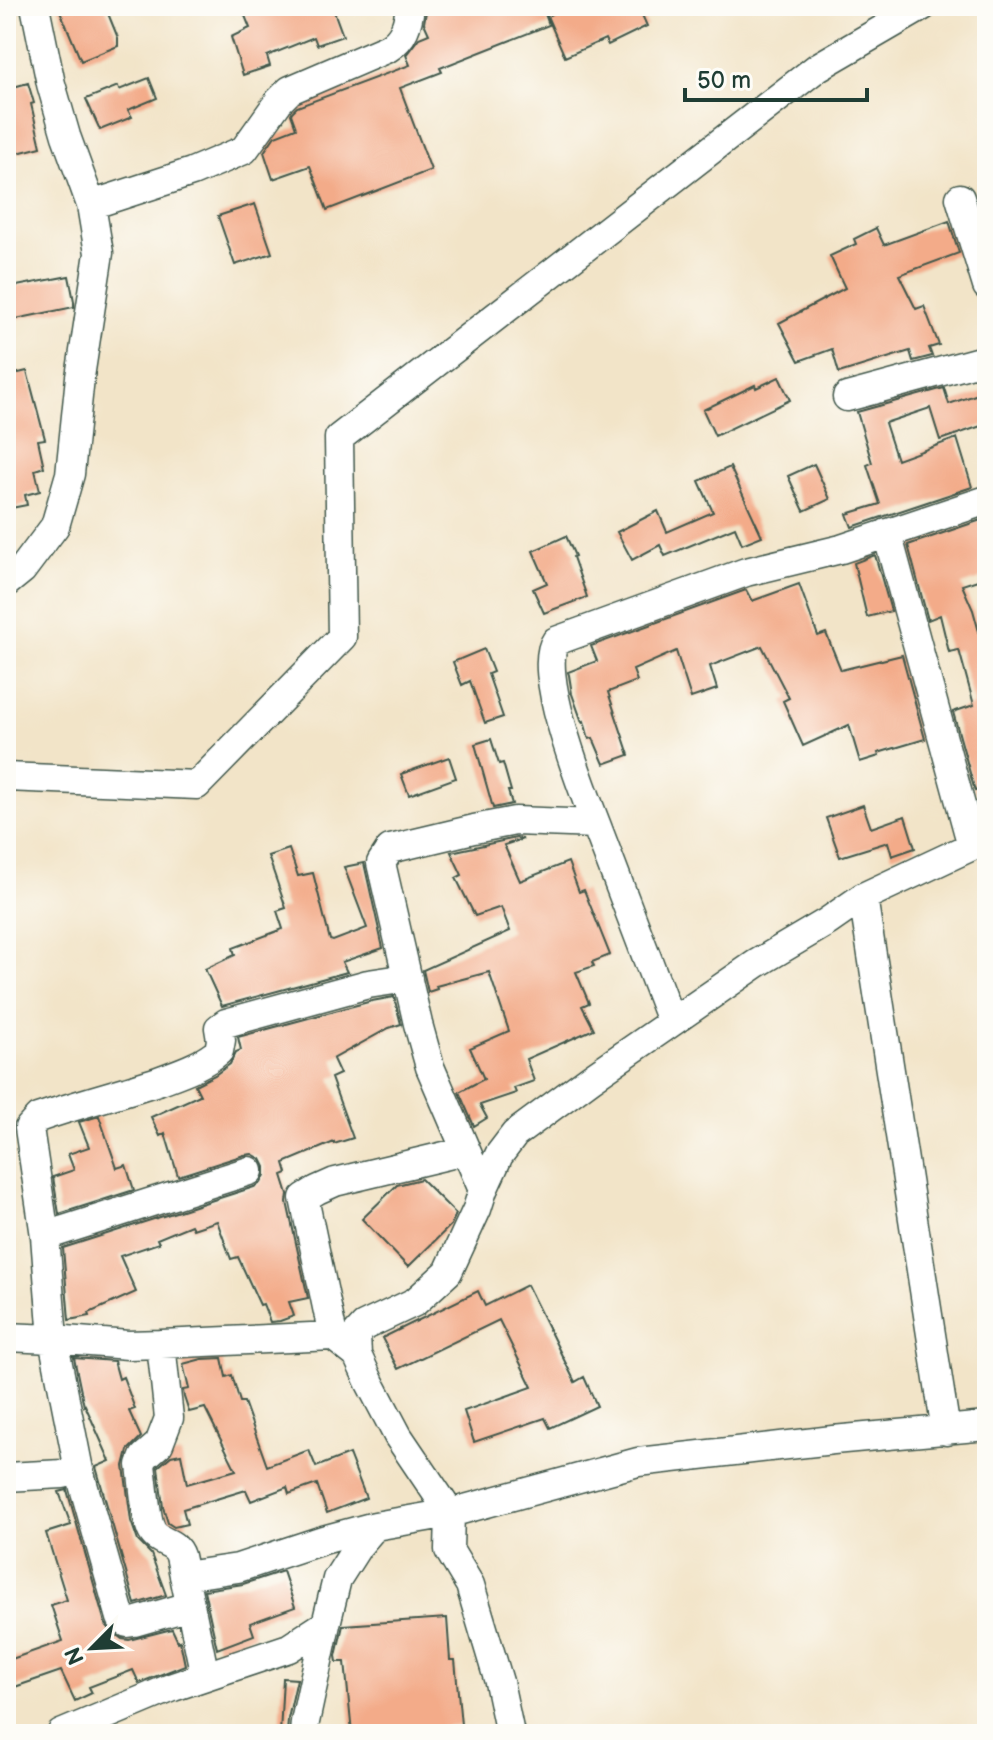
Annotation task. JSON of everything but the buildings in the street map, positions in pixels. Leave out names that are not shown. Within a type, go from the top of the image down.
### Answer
[{"type":"street","points":[[6,583],[22,570],[55,526],[70,474],[80,377],[99,253],[91,205],[51,84],[35,6]]},
{"type":"street","points":[[91,205],[192,172],[244,150],[290,90],[398,42],[404,33],[410,6]]},
{"type":"street","points":[[6,777],[197,785],[342,637],[339,438],[818,67],[923,6]]},
{"type":"street","points":[[960,198],[987,286]]},
{"type":"street","points":[[847,397],[987,359]]},
{"type":"street","points":[[671,1021],[567,745],[552,687],[551,649],[556,641],[746,572],[841,549],[987,500]]},
{"type":"street","points":[[510,1734],[499,1682],[470,1585],[449,1550],[450,1513],[398,1436],[357,1355],[356,1335],[364,1326],[415,1302],[448,1272],[499,1155],[515,1134],[671,1021],[756,964],[863,897],[980,842],[887,533]]},
{"type":"street","points":[[483,1190],[430,1067],[381,863],[390,849],[515,821],[596,824]]},
{"type":"street","points":[[863,897],[946,1431]]},
{"type":"street","points":[[190,1606],[134,1622],[127,1623],[121,1618],[79,1470],[53,1339],[45,1236],[29,1128],[38,1118],[145,1085],[210,1059],[219,1051],[219,1028],[226,1023],[368,984],[408,978]]},
{"type":"street","points":[[357,1355],[333,1336],[304,1198],[335,1182],[465,1151]]},
{"type":"street","points":[[45,1236],[249,1171]]},
{"type":"street","points":[[6,1337],[128,1345],[333,1336]]},
{"type":"street","points":[[161,1344],[169,1418],[159,1444],[144,1457],[141,1465],[151,1530],[159,1540],[171,1543],[178,1549],[205,1676]]},
{"type":"street","points":[[184,1576],[238,1568],[375,1526],[450,1513],[638,1462],[987,1426]]},
{"type":"street","points":[[6,1477],[79,1470]]},
{"type":"street","points":[[304,1734],[337,1579],[375,1526]]},
{"type":"street","points":[[61,1734],[115,1724],[173,1687],[289,1648],[326,1624]]}]
